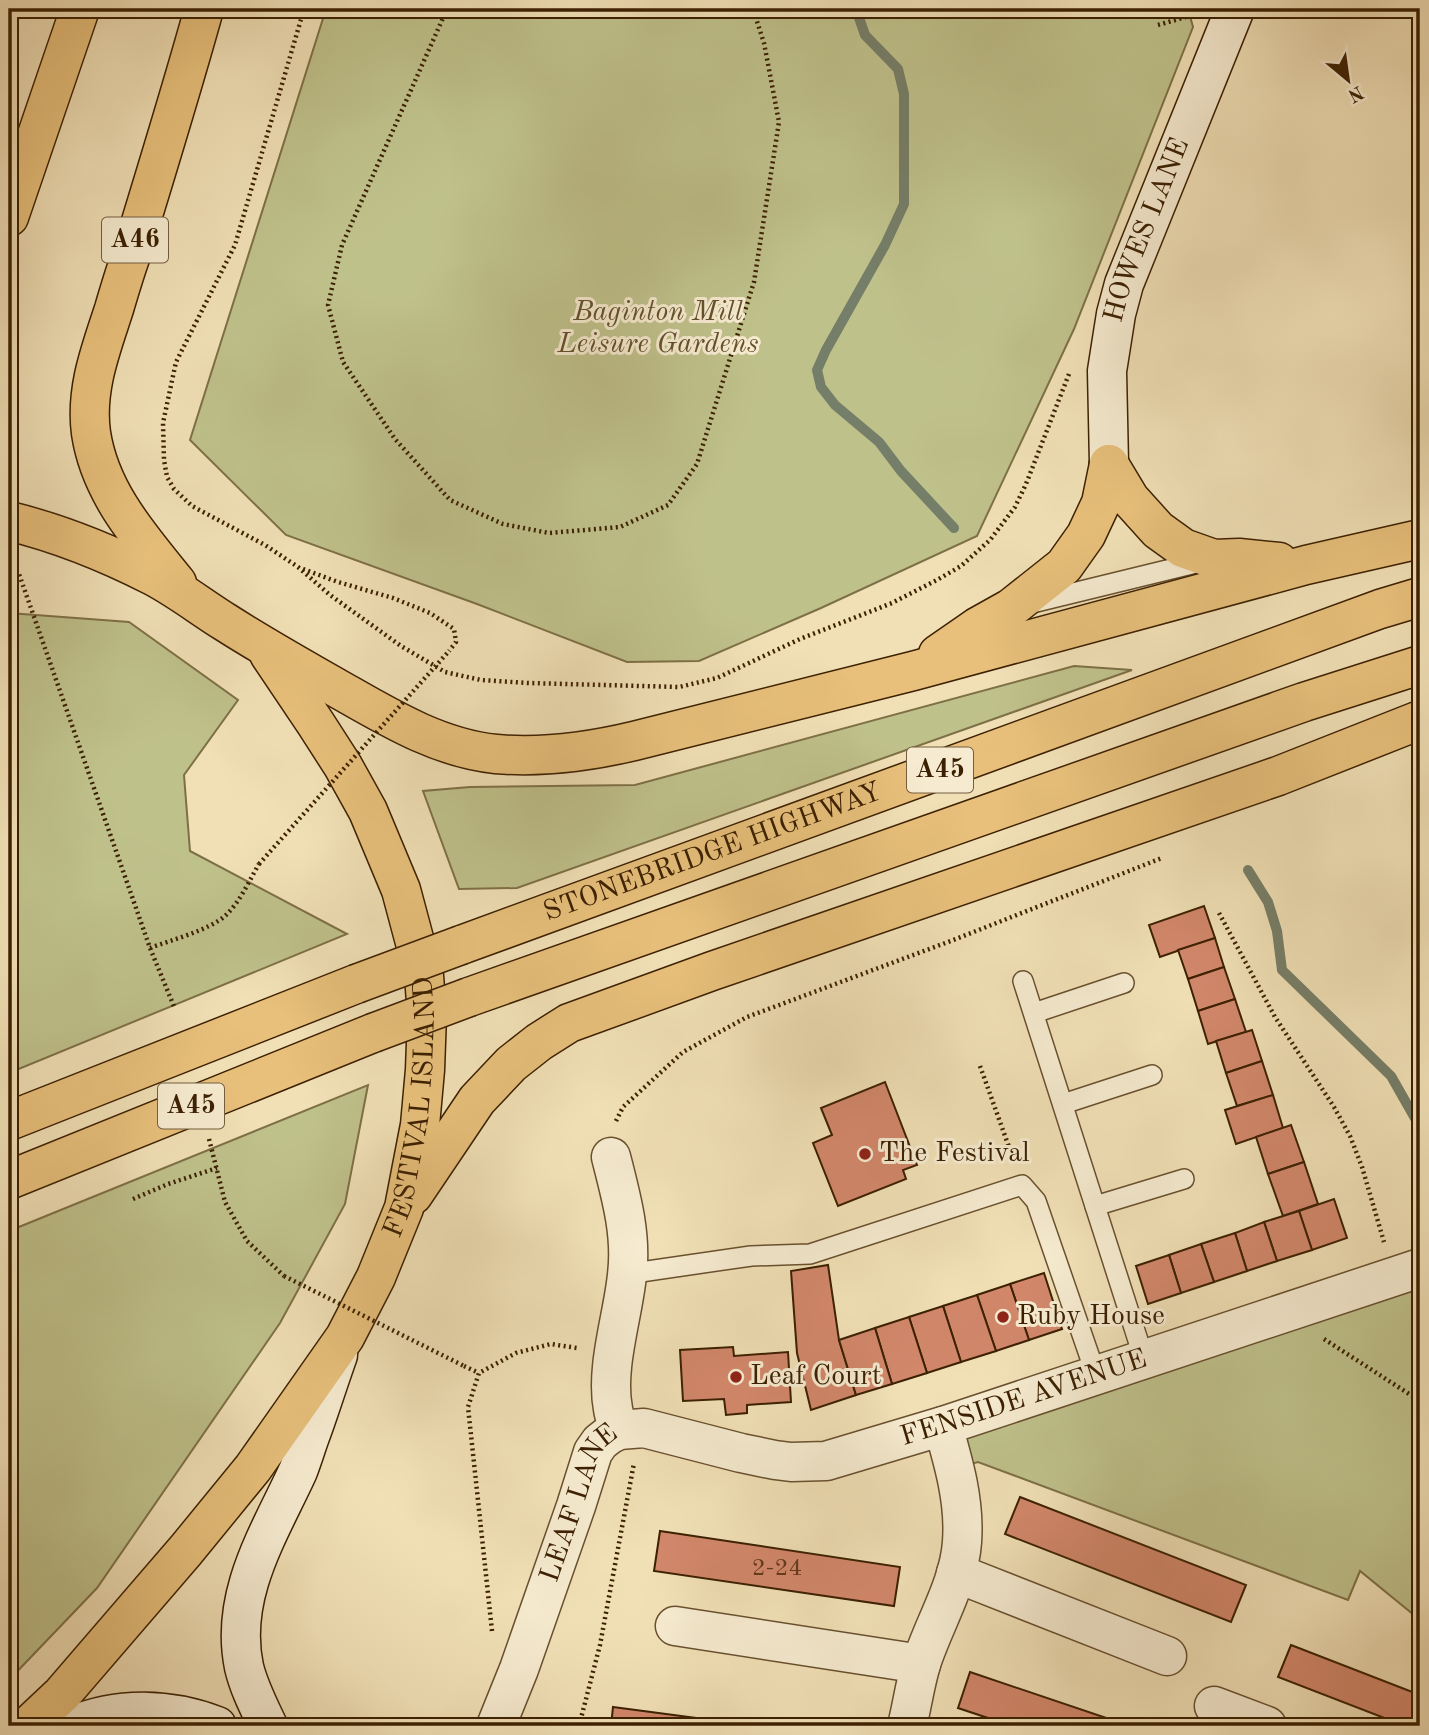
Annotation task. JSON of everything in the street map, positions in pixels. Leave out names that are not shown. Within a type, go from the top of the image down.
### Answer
[{"type":"highway","points":[[9,217],[80,9]]},
{"type":"highway","name":"A46","points":[[191,601],[142,541],[115,501],[96,455],[91,431],[90,398],[98,353],[114,309],[204,9]]},
{"type":"highway","points":[[1109,464],[1130,499],[1158,530],[1183,548],[1214,559],[1239,558],[1306,565]]},
{"type":"highway","points":[[913,671],[977,627],[1011,608],[1064,566],[1086,535],[1101,503],[1109,464]]},
{"type":"highway","name":"FESTIVAL ISLAND","points":[[9,522],[47,532],[122,561],[156,578],[264,646],[330,745],[368,811],[401,890],[424,976],[427,1016],[420,1125],[404,1208],[376,1277],[345,1337],[236,1489],[62,1694],[28,1726]]},
{"type":"highway","points":[[264,646],[399,723],[433,738],[495,754],[541,756],[590,751],[634,741],[913,671],[1306,565],[1420,539]]},
{"type":"highway","name":"STONEBRIDGE HIGHWAY","points":[[9,1121],[461,944],[1420,597]]},
{"type":"highway","name":"STONEBRIDGE HIGHWAY","points":[[9,1180],[373,1033],[470,997],[1304,702],[1420,665]]},
{"type":"highway","points":[[404,1208],[489,1086],[530,1049],[569,1023],[1278,776],[1420,720]]},
{"type":"street","name":"HOWES LANE","points":[[1109,464],[1107,371],[1116,314],[1124,285],[1235,9]]},
{"type":"street","name":"LEAF LANE","points":[[496,1726],[519,1669],[593,1452],[600,1442],[619,1430],[612,1409],[611,1389],[614,1352],[627,1274],[628,1245],[624,1207],[611,1157]]},
{"type":"street","name":"FENSIDE AVENUE","points":[[619,1430],[644,1428],[741,1453],[791,1462],[825,1461],[943,1426],[1408,1272]]},
{"type":"street","points":[[268,1726],[244,1669],[240,1639],[242,1613],[257,1557],[299,1468],[345,1337]]},
{"type":"street","points":[[907,1726],[921,1664],[956,1573],[962,1542],[956,1468],[943,1426]]},
{"type":"street","points":[[956,1573],[1167,1656]]},
{"type":"street","points":[[675,1626],[921,1664]]},
{"type":"street","points":[[1214,1706],[1267,1726]]},
{"type":"street","points":[[72,1726],[121,1713],[145,1712],[197,1718],[217,1726]]},
{"type":"lane","points":[[1011,608],[1214,559]]},
{"type":"lane","points":[[1023,981],[1144,1359]]},
{"type":"lane","points":[[1034,1013],[1124,983]]},
{"type":"lane","points":[[1063,1104],[1152,1075]]},
{"type":"lane","points":[[1095,1206],[1184,1179]]},
{"type":"lane","points":[[627,1274],[751,1256],[810,1254],[1022,1185],[1036,1201],[1096,1375]]},
{"type":"path","points":[[304,9],[235,245],[176,362],[163,423],[167,477],[174,489],[192,506],[265,545],[299,567],[401,646],[444,672],[481,680],[527,683],[680,687],[717,678],[800,639],[892,603],[961,566],[990,540],[1015,507],[1026,484],[1070,369]]},
{"type":"path","points":[[447,9],[342,244],[328,305],[342,362],[395,439],[450,500],[503,524],[549,533],[620,527],[668,505],[696,464],[754,282],[779,122],[764,43],[753,9]]},
{"type":"path","points":[[1158,25],[1190,16]]},
{"type":"path","points":[[150,948],[202,929],[225,916],[240,898],[259,864],[456,642],[454,629],[430,613],[299,567]]},
{"type":"path","points":[[9,571],[19,574],[150,948],[175,1009]]},
{"type":"path","points":[[611,1157],[614,1125],[623,1108],[683,1052],[747,1017],[1164,857]]},
{"type":"path","points":[[1219,914],[1275,1017],[1350,1136],[1408,1272]]},
{"type":"path","points":[[980,1066],[1022,1185]]},
{"type":"path","points":[[209,1139],[225,1202],[247,1241],[284,1276],[479,1373]]},
{"type":"path","points":[[134,1199],[168,1184],[217,1168]]},
{"type":"path","points":[[1283,1313],[1420,1401]]},
{"type":"path","points":[[493,1634],[468,1407],[479,1373],[516,1353],[551,1344],[614,1352]]},
{"type":"path","points":[[579,1726],[600,1645],[635,1458],[619,1430]]},
{"type":"green space","name":"Baginton Mill Leisure Gardens","points":[[326,9],[1188,9],[1193,27],[1074,329],[977,536],[699,661],[627,662],[286,535],[190,440]]},
{"type":"green space","points":[[9,613],[129,622],[238,700],[184,775],[190,851],[347,934],[9,1073]]},
{"type":"green space","points":[[1074,666],[1132,670],[517,888],[459,889],[423,791],[470,787],[635,785]]},
{"type":"green space","points":[[368,1085],[345,1204],[280,1323],[97,1588],[9,1680],[9,1231]]},
{"type":"green space","points":[[1420,1268],[1420,1620],[1360,1571],[1348,1600],[978,1462],[956,1468],[943,1426]]},
{"type":"building","points":[[1204,906],[1215,938],[1160,957],[1149,925]]},
{"type":"building","points":[[1215,938],[1224,967],[1188,979],[1178,950]]},
{"type":"building","points":[[1224,967],[1235,999],[1198,1011],[1188,979]]},
{"type":"building","points":[[1235,999],[1246,1032],[1208,1044],[1198,1011]]},
{"type":"building","points":[[1252,1030],[1262,1061],[1226,1073],[1216,1041]]},
{"type":"building","points":[[1262,1061],[1273,1095],[1237,1106],[1226,1073]]},
{"type":"building","name":"The Festival","points":[[885,1082],[917,1165],[903,1170],[906,1179],[838,1206],[813,1143],[832,1135],[821,1108]]},
{"type":"building","points":[[1273,1095],[1283,1128],[1236,1144],[1225,1110]]},
{"type":"building","points":[[1291,1125],[1304,1162],[1268,1174],[1256,1137]]},
{"type":"building","points":[[1304,1162],[1318,1204],[1283,1216],[1268,1174]]},
{"type":"building","points":[[1334,1199],[1347,1238],[1312,1250],[1299,1211]]},
{"type":"building","points":[[1299,1211],[1312,1250],[1277,1261],[1264,1222]]},
{"type":"building","points":[[1264,1222],[1277,1261],[1247,1271],[1235,1233]]},
{"type":"building","points":[[1235,1233],[1247,1271],[1214,1282],[1201,1244]]},
{"type":"building","points":[[1201,1244],[1214,1282],[1181,1293],[1169,1255]]},
{"type":"building","points":[[1169,1255],[1181,1293],[1148,1304],[1136,1266]]},
{"type":"building","points":[[828,1265],[839,1340],[856,1395],[811,1410],[797,1353],[791,1271]]},
{"type":"building","points":[[1044,1273],[1062,1329],[1029,1340],[1010,1284]]},
{"type":"building","name":"Ruby House","points":[[1010,1284],[1029,1340],[996,1351],[977,1295]]},
{"type":"building","points":[[977,1295],[996,1351],[961,1362],[943,1306]]},
{"type":"building","points":[[943,1306],[961,1362],[927,1373],[909,1317]]},
{"type":"building","points":[[909,1317],[927,1373],[892,1384],[875,1328]]},
{"type":"building","points":[[875,1328],[892,1384],[856,1395],[839,1340]]},
{"type":"building","name":"Leaf Court","points":[[733,1347],[734,1356],[788,1352],[791,1402],[747,1405],[747,1413],[726,1415],[724,1399],[683,1401],[680,1350]]},
{"type":"building","points":[[1020,1497],[1246,1585],[1231,1622],[1005,1534]]},
{"type":"building","points":[[660,1531],[900,1567],[894,1606],[654,1571]]},
{"type":"building","points":[[1291,1645],[1420,1695],[1420,1726],[1405,1726],[1278,1677]]},
{"type":"building","points":[[970,1672],[1130,1726],[1012,1726],[958,1708]]},
{"type":"building","points":[[613,1707],[757,1726],[611,1726]]},
{"type":"waterway","points":[[856,9],[865,35],[898,69],[904,94],[904,204],[885,245],[817,370],[821,387],[835,405],[879,442],[901,471],[954,528]]},
{"type":"waterway","points":[[1248,870],[1268,902],[1277,931],[1282,970],[1391,1076],[1420,1127]]},
{"type":"place","name":"The Festival","points":[[865,1154]]},
{"type":"place","name":"Ruby House","points":[[1003,1317]]},
{"type":"place","name":"Leaf Court","points":[[736,1377]]}]
